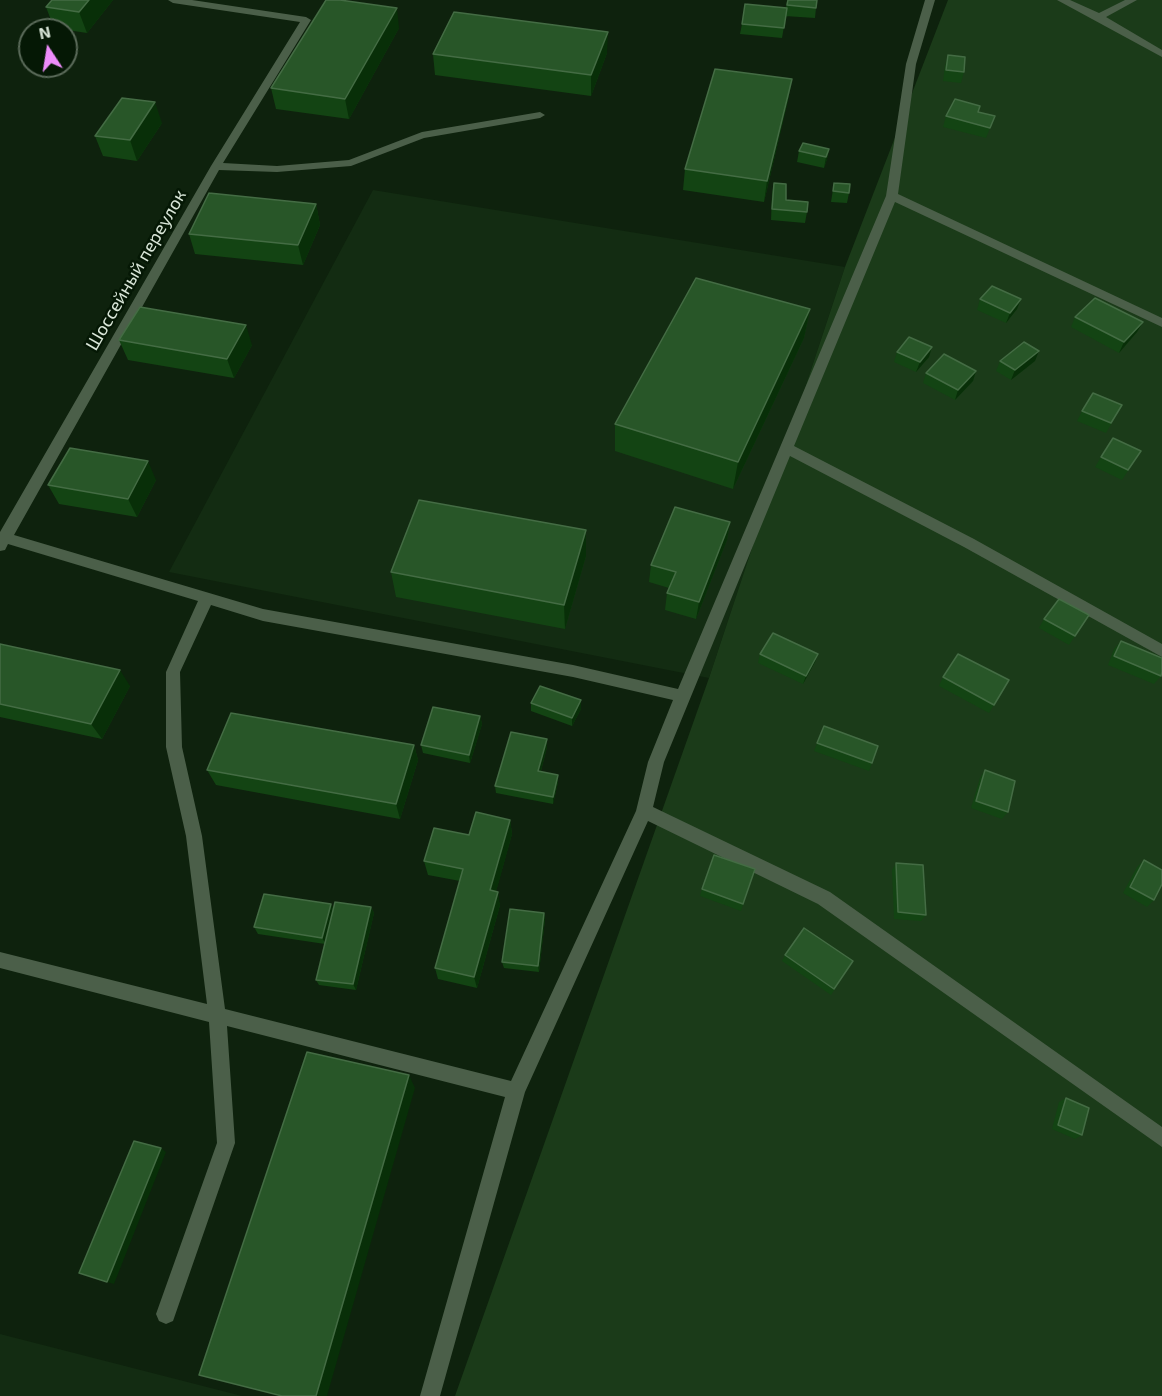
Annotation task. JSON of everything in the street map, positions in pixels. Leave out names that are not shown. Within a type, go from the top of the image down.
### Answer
[{"type":"street","name":"Шоссейный переулок","points":[[2,540],[216,166],[306,20],[173,0]]},
{"type":"street","points":[[434,1394],[516,1091],[644,811],[656,762],[682,696],[892,196],[911,64],[930,0]]},
{"type":"street","points":[[1062,0],[1099,17],[1162,54]]},
{"type":"street","points":[[1099,17],[1132,0]]},
{"type":"street","points":[[216,166],[277,169],[351,163],[422,135],[540,115]]},
{"type":"street","points":[[892,196],[1162,323]]},
{"type":"street","points":[[786,448],[969,543],[1162,651]]},
{"type":"street","points":[[2,540],[262,615],[573,671],[682,696]]},
{"type":"street","points":[[166,1314],[226,1143],[217,1015],[194,836],[174,747],[173,672],[207,598]]},
{"type":"street","points":[[644,811],[824,898],[1162,1138]]},
{"type":"street","points":[[0,960],[516,1091]]},
{"type":"shaded area","points":[[948,0],[1162,0],[1162,1396],[455,1396],[709,678],[845,267]]},
{"type":"shaded area","points":[[373,190],[845,267],[709,678],[169,572]]},
{"type":"shaded area","points":[[0,1334],[242,1396],[0,1396]]},
{"type":"building","points":[[52,0],[89,0],[79,12],[46,7]]},
{"type":"building","points":[[326,0],[397,8],[345,99],[271,88]]},
{"type":"building","points":[[788,0],[817,0],[816,8],[787,5]]},
{"type":"building","points":[[745,4],[787,8],[784,28],[742,24]]},
{"type":"building","points":[[454,12],[608,32],[591,75],[433,54]]},
{"type":"building","points":[[948,55],[965,57],[964,72],[946,70]]},
{"type":"building","points":[[715,69],[792,79],[767,181],[685,169]]},
{"type":"building","points":[[122,98],[155,102],[130,140],[95,136]]},
{"type":"building","points":[[955,99],[980,106],[978,112],[995,116],[990,128],[946,116]]},
{"type":"building","points":[[803,143],[829,149],[826,157],[799,151]]},
{"type":"building","points":[[774,183],[786,184],[786,200],[808,202],[807,212],[772,209]]},
{"type":"building","points":[[834,183],[850,184],[849,193],[833,191]]},
{"type":"building","points":[[209,193],[316,204],[298,245],[189,234]]},
{"type":"building","points":[[696,278],[810,309],[738,462],[615,424]]},
{"type":"building","points":[[992,286],[1021,299],[1010,313],[980,299]]},
{"type":"building","points":[[1095,298],[1143,322],[1124,342],[1075,317]]},
{"type":"building","points":[[140,307],[246,325],[227,359],[119,340]]},
{"type":"building","points":[[909,337],[932,347],[920,362],[897,352]]},
{"type":"building","points":[[1024,342],[1039,351],[1015,370],[1000,361]]},
{"type":"building","points":[[944,354],[976,371],[958,390],[926,373]]},
{"type":"building","points":[[1093,393],[1122,405],[1111,423],[1082,411]]},
{"type":"building","points":[[1113,438],[1141,451],[1128,470],[1101,457]]},
{"type":"building","points":[[70,448],[148,461],[128,499],[48,485]]},
{"type":"building","points":[[419,500],[586,530],[564,605],[391,572]]},
{"type":"building","points":[[675,507],[730,522],[699,602],[667,593],[676,572],[651,565]]},
{"type":"building","points":[[1059,599],[1089,615],[1075,636],[1044,619]]},
{"type":"building","points":[[773,633],[818,654],[806,676],[760,654]]},
{"type":"building","points":[[1121,641],[1162,658],[1161,676],[1114,656]]},
{"type":"building","points":[[0,644],[120,670],[91,724],[0,704]]},
{"type":"building","points":[[958,654],[1009,680],[994,705],[943,677]]},
{"type":"building","points":[[540,686],[581,700],[572,718],[531,703]]},
{"type":"building","points":[[433,707],[480,716],[469,755],[421,745]]},
{"type":"building","points":[[231,713],[414,745],[396,804],[207,770]]},
{"type":"building","points":[[824,726],[878,746],[872,763],[817,743]]},
{"type":"building","points":[[511,732],[547,739],[538,771],[558,775],[553,797],[495,786]]},
{"type":"building","points":[[985,770],[1015,781],[1008,812],[976,801]]},
{"type":"building","points":[[476,812],[510,820],[490,890],[498,892],[474,977],[435,968],[463,869],[424,861],[434,828],[469,835]]},
{"type":"building","points":[[714,855],[755,869],[743,904],[702,889]]},
{"type":"building","points":[[1144,860],[1162,870],[1162,884],[1154,900],[1130,887]]},
{"type":"building","points":[[896,863],[923,865],[926,915],[898,912]]},
{"type":"building","points":[[264,894],[331,904],[322,938],[254,927]]},
{"type":"building","points":[[335,902],[371,907],[353,984],[316,980]]},
{"type":"building","points":[[510,909],[544,913],[538,966],[502,962]]},
{"type":"building","points":[[804,928],[853,961],[834,989],[785,955]]},
{"type":"building","points":[[307,1052],[409,1075],[316,1396],[282,1396],[199,1375]]},
{"type":"building","points":[[1066,1098],[1089,1108],[1082,1135],[1058,1125]]},
{"type":"building","points":[[134,1141],[161,1148],[107,1282],[79,1273]]}]
